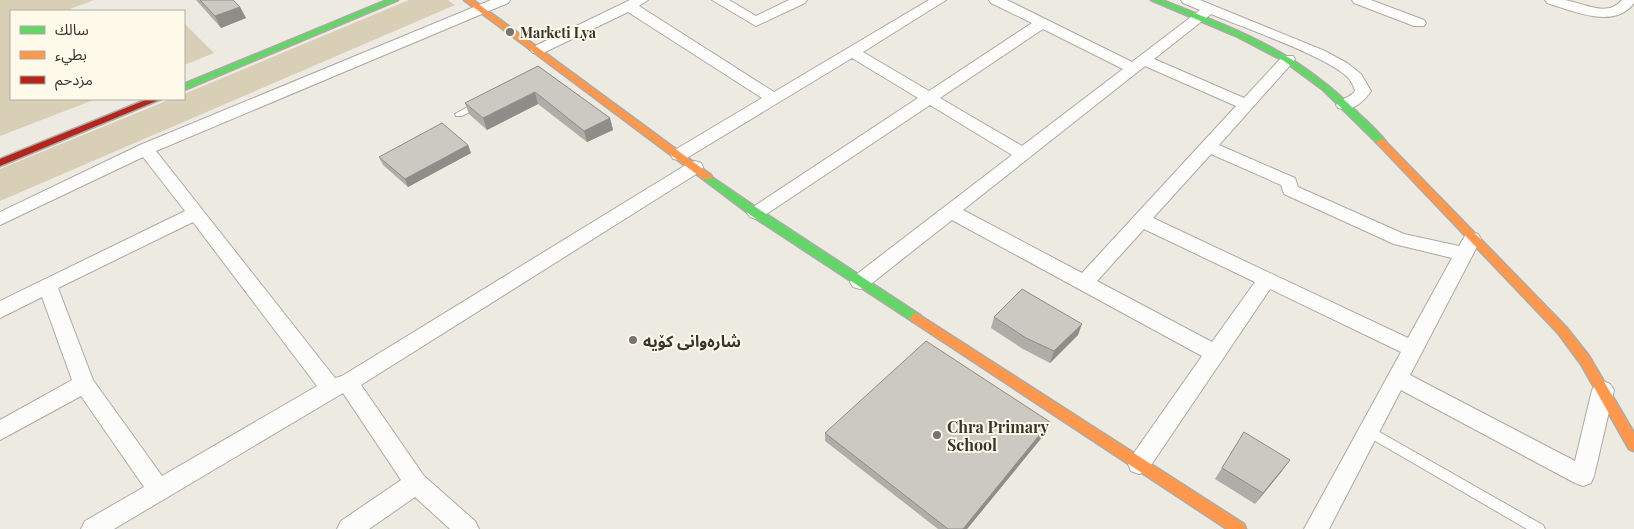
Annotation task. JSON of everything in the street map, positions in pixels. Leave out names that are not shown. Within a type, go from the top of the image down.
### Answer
[{"type":"street","points":[[249,47],[367,0]]},
{"type":"street","points":[[185,87],[394,0]]},
{"type":"street","points":[[0,218],[146,149],[475,5],[503,0]]},
{"type":"street","points":[[719,0],[756,22],[800,0]]},
{"type":"street","points":[[679,155],[939,0]]},
{"type":"street","points":[[996,0],[1042,23],[1137,64],[1246,105]]},
{"type":"street","points":[[1155,0],[1203,13],[1320,54],[1342,66],[1356,77],[1363,91],[1356,100],[1344,105]]},
{"type":"street","points":[[1188,0],[1203,13],[1288,58],[1344,105],[1468,247],[1562,330],[1585,360],[1634,445]]},
{"type":"street","points":[[1361,0],[1419,23]]},
{"type":"street","points":[[1552,0],[1584,10],[1607,12],[1622,8],[1629,0]]},
{"type":"street","points":[[538,50],[635,3],[774,99]]},
{"type":"street","points":[[475,5],[538,50],[554,68],[679,155],[756,213],[1239,529]]},
{"type":"street","points":[[860,282],[1203,13]]},
{"type":"street","points":[[756,213],[1042,23]]},
{"type":"street","points":[[852,52],[1023,154]]},
{"type":"street","points":[[1084,283],[1288,58]]},
{"type":"street","points":[[0,164],[154,100]]},
{"type":"street","points":[[1208,146],[1289,182],[1290,190],[1400,239],[1468,247]]},
{"type":"street","points":[[146,149],[416,483],[467,529]]},
{"type":"street","points":[[93,529],[339,386],[695,167]]},
{"type":"street","points":[[950,211],[1216,353]]},
{"type":"street","points":[[0,310],[47,285],[196,213]]},
{"type":"street","points":[[1141,220],[1413,349]]},
{"type":"street","points":[[1316,529],[1468,247]]},
{"type":"street","points":[[1139,464],[1267,279]]},
{"type":"street","points":[[47,285],[84,384],[159,490]]},
{"type":"street","points":[[1397,378],[1583,476],[1603,390]]},
{"type":"street","points":[[0,430],[84,384]]},
{"type":"street","points":[[349,529],[416,483]]},
{"type":"lane","points":[[459,114],[484,102]]},
{"type":"lane","points":[[1369,431],[1539,529]]},
{"type":"shaded area","points":[[0,0],[94,0],[70,9],[72,10],[10,10],[10,100],[93,100],[0,136]]},
{"type":"shaded area","points":[[409,0],[448,0],[455,5],[0,201],[0,169],[169,100],[185,100],[185,94]]},
{"type":"shaded area","points":[[185,24],[214,53],[185,65]]},
{"type":"building","points":[[200,0],[233,0],[240,7],[215,16]]},
{"type":"building","points":[[538,66],[610,118],[584,131],[535,92],[483,118],[465,103]]},
{"type":"building","points":[[442,123],[468,145],[405,179],[379,157]]},
{"type":"building","points":[[1022,289],[1082,324],[1054,351],[1026,338],[994,317]]},
{"type":"building","name":"Chra Primary School","points":[[926,341],[1050,422],[963,529],[948,529],[825,433]]},
{"type":"building","points":[[1244,432],[1290,460],[1263,493],[1222,468]]},
{"type":"traffic: fast","points":[[185,87],[394,0]]},
{"type":"traffic: fast","points":[[1155,0],[1239,34],[1287,59],[1325,87],[1381,142]]},
{"type":"traffic: fast","points":[[707,177],[756,213],[916,318]]},
{"type":"traffic: slow","points":[[468,0],[707,177]]},
{"type":"traffic: slow","points":[[1381,142],[1562,330],[1585,360],[1634,445]]},
{"type":"traffic: slow","points":[[916,318],[1239,529]]},
{"type":"traffic: jam","points":[[0,163],[154,100]]},
{"type":"place","name":"Marketi Lya","points":[[510,32]]},
{"type":"place","name":"شارەوانی کۆیە","points":[[633,340]]},
{"type":"place","name":"Chra Primary School","points":[[937,435]]}]
